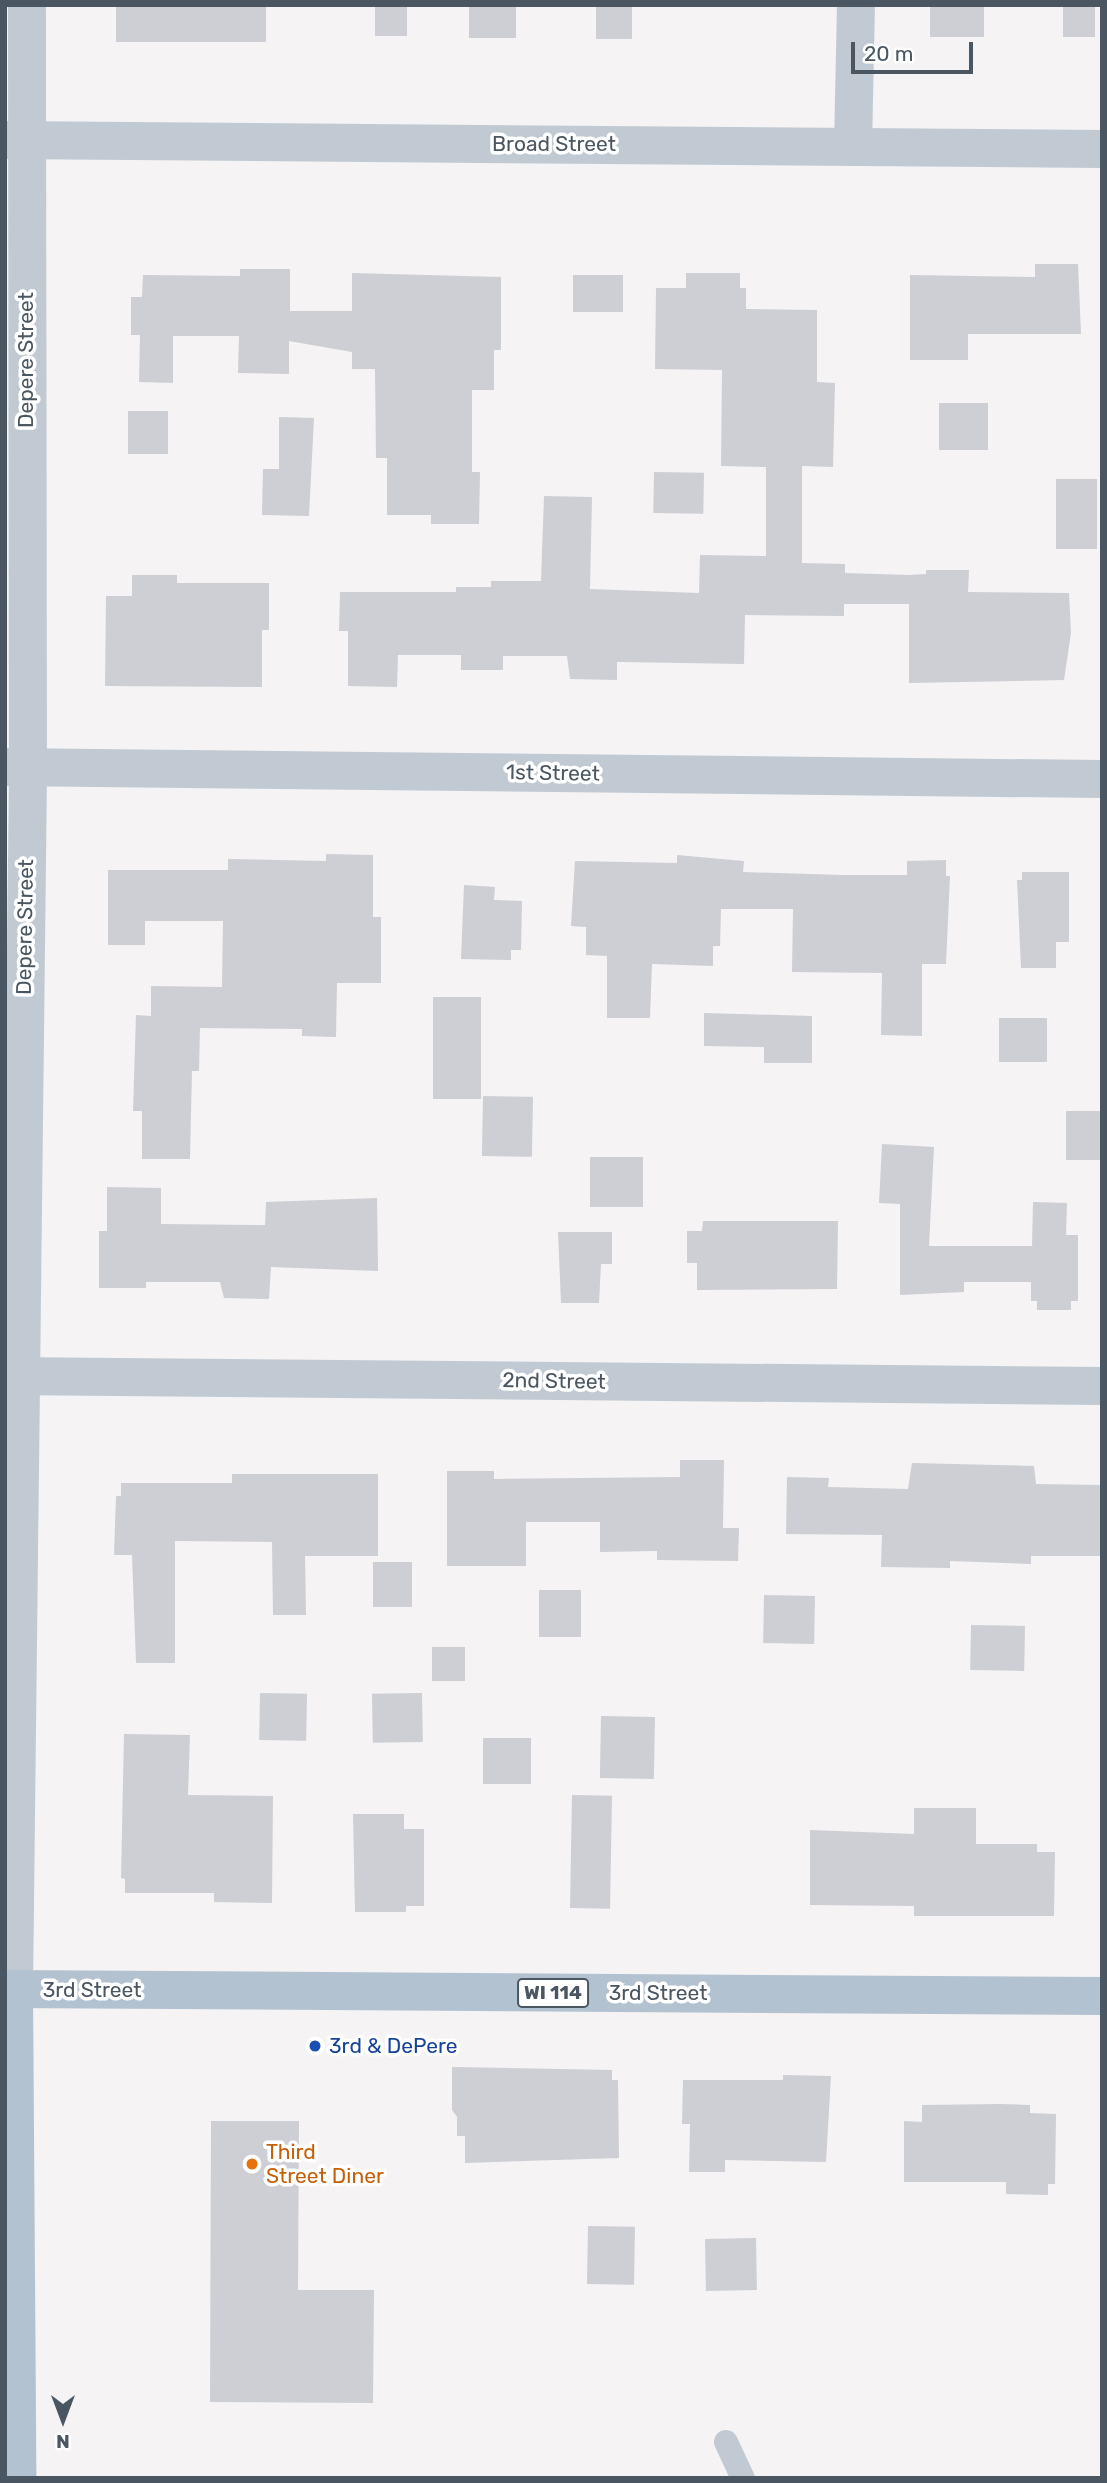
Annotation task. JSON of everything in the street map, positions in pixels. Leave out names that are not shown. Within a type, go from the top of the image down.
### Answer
[{"type":"main road","name":"3rd Street","points":[[10,1989],[1102,1996]]},
{"type":"main road","name":"Depere Street","points":[[10,1989],[11,2256],[17,2478]]},
{"type":"street","name":"Depere Street","points":[[10,1989],[16,767],[15,140],[27,5]]},
{"type":"street","points":[[853,147],[856,5]]},
{"type":"street","name":"Broad Street","points":[[15,140],[1102,149]]},
{"type":"street","name":"1st Street","points":[[16,767],[1102,779]]},
{"type":"street","name":"2nd Street","points":[[12,1376],[1102,1386]]},
{"type":"lane","points":[[726,2442],[743,2478]]},
{"type":"building","points":[[116,5],[266,5],[266,42],[116,42]]},
{"type":"building","points":[[375,5],[407,5],[407,36],[375,36]]},
{"type":"building","points":[[469,5],[516,5],[516,38],[469,38]]},
{"type":"building","points":[[596,5],[632,5],[632,39],[596,39]]},
{"type":"building","points":[[930,5],[984,5],[984,37],[930,37]]},
{"type":"building","points":[[1063,5],[1095,5],[1095,37],[1063,37]]},
{"type":"building","points":[[1035,264],[1078,264],[1081,334],[968,334],[968,360],[910,360],[910,275],[1035,277]]},
{"type":"building","points":[[240,269],[290,269],[290,311],[352,311],[352,273],[501,277],[501,350],[494,350],[494,390],[472,390],[472,472],[480,472],[479,524],[431,524],[431,515],[387,515],[387,458],[376,458],[375,369],[352,369],[352,352],[289,341],[289,374],[238,373],[239,336],[173,336],[173,383],[139,382],[140,335],[131,335],[131,297],[142,297],[143,275],[240,276]]},
{"type":"building","points":[[686,273],[740,273],[740,288],[746,288],[746,309],[817,310],[817,382],[835,383],[833,467],[802,466],[802,563],[845,564],[845,573],[909,575],[926,574],[926,570],[969,570],[968,592],[1069,593],[1071,633],[1064,680],[909,683],[909,604],[844,604],[844,616],[745,615],[744,664],[617,662],[617,680],[570,679],[567,656],[503,656],[503,670],[461,670],[461,655],[398,655],[397,687],[348,686],[348,631],[339,631],[340,592],[456,592],[456,587],[491,587],[491,581],[541,581],[544,496],[592,497],[590,589],[699,593],[700,555],[766,556],[766,467],[721,466],[722,370],[655,369],[656,288],[686,288]]},
{"type":"building","points":[[573,275],[623,275],[623,312],[573,312]]},
{"type":"building","points":[[939,403],[988,403],[988,450],[939,450]]},
{"type":"building","points":[[128,411],[168,411],[168,454],[128,454]]},
{"type":"building","points":[[279,417],[314,418],[309,516],[262,515],[263,469],[279,469]]},
{"type":"building","points":[[654,472],[704,473],[703,514],[653,513]]},
{"type":"building","points":[[1056,479],[1097,479],[1097,549],[1056,549]]},
{"type":"building","points":[[132,575],[177,575],[177,583],[269,583],[269,630],[262,630],[262,687],[105,686],[106,596],[132,596]]},
{"type":"building","points":[[326,854],[373,855],[373,917],[381,917],[381,983],[337,983],[336,1037],[302,1036],[302,1029],[200,1028],[199,1071],[192,1071],[190,1159],[142,1159],[142,1111],[133,1111],[136,1015],[151,1016],[151,986],[222,987],[223,921],[145,921],[145,945],[108,945],[108,870],[228,870],[228,859],[326,861]]},
{"type":"building","points":[[677,855],[744,861],[743,872],[842,875],[907,875],[907,861],[946,860],[946,876],[950,876],[946,964],[922,964],[922,1036],[881,1035],[882,973],[792,972],[793,909],[721,909],[720,946],[713,946],[713,966],[652,964],[650,1018],[607,1018],[607,956],[586,955],[586,927],[571,926],[575,861],[677,863]]},
{"type":"building","points":[[1022,872],[1069,872],[1069,942],[1056,942],[1056,968],[1021,968],[1017,880],[1022,880]]},
{"type":"building","points":[[464,885],[495,887],[494,900],[522,901],[521,950],[511,950],[511,960],[461,959]]},
{"type":"building","points":[[433,997],[481,997],[481,1099],[433,1099]]},
{"type":"building","points":[[704,1013],[812,1016],[812,1063],[764,1063],[764,1047],[704,1046]]},
{"type":"building","points":[[999,1018],[1047,1018],[1047,1062],[999,1062]]},
{"type":"building","points":[[483,1096],[533,1097],[532,1157],[482,1156]]},
{"type":"building","points":[[1066,1111],[1102,1111],[1102,1160],[1066,1160]]},
{"type":"building","points":[[882,1144],[934,1147],[929,1246],[1032,1246],[1033,1202],[1067,1203],[1066,1235],[1078,1235],[1078,1301],[1071,1301],[1071,1310],[1037,1310],[1037,1301],[1031,1301],[1031,1282],[964,1282],[964,1292],[900,1295],[900,1204],[879,1203]]},
{"type":"building","points":[[590,1157],[643,1157],[643,1207],[590,1207]]},
{"type":"building","points":[[107,1187],[161,1188],[161,1224],[265,1225],[266,1202],[377,1198],[378,1271],[271,1267],[269,1299],[224,1298],[220,1282],[146,1282],[146,1288],[99,1288],[99,1231],[107,1231]]},
{"type":"building","points":[[703,1221],[838,1221],[837,1289],[697,1290],[697,1263],[687,1263],[687,1231],[702,1231]]},
{"type":"building","points":[[558,1232],[612,1232],[612,1264],[601,1264],[599,1303],[561,1303]]},
{"type":"building","points":[[680,1460],[724,1460],[723,1528],[739,1528],[738,1561],[657,1560],[657,1551],[600,1552],[600,1522],[526,1522],[526,1566],[447,1566],[447,1471],[494,1471],[494,1479],[680,1477]]},
{"type":"building","points":[[912,1463],[1034,1466],[1036,1484],[1102,1485],[1102,1556],[1031,1556],[1031,1564],[950,1561],[950,1568],[881,1567],[882,1535],[786,1534],[787,1477],[829,1478],[828,1487],[908,1489]]},
{"type":"building","points":[[232,1474],[378,1474],[378,1556],[305,1556],[306,1615],[273,1615],[272,1542],[175,1541],[175,1663],[136,1663],[132,1555],[114,1555],[116,1496],[121,1496],[121,1483],[232,1483]]},
{"type":"building","points":[[373,1562],[412,1562],[412,1607],[373,1607]]},
{"type":"building","points":[[539,1590],[581,1590],[581,1637],[539,1637]]},
{"type":"building","points":[[764,1595],[815,1596],[814,1644],[763,1643]]},
{"type":"building","points":[[971,1625],[1025,1626],[1024,1671],[970,1670]]},
{"type":"building","points":[[432,1647],[465,1647],[465,1681],[432,1681]]},
{"type":"building","points":[[260,1693],[307,1694],[306,1741],[259,1740]]},
{"type":"building","points":[[422,1693],[423,1742],[373,1743],[372,1694]]},
{"type":"building","points":[[601,1716],[655,1717],[654,1779],[600,1778]]},
{"type":"building","points":[[124,1734],[190,1735],[188,1795],[273,1796],[272,1903],[214,1902],[214,1893],[125,1893],[125,1879],[121,1878]]},
{"type":"building","points":[[483,1738],[531,1738],[531,1784],[483,1784]]},
{"type":"building","points":[[572,1795],[612,1796],[610,1909],[570,1908]]},
{"type":"building","points":[[914,1808],[976,1808],[976,1844],[1037,1844],[1037,1852],[1055,1852],[1054,1916],[914,1916],[914,1906],[810,1905],[810,1830],[914,1834]]},
{"type":"building","points":[[353,1814],[404,1814],[404,1829],[424,1829],[424,1906],[406,1906],[406,1912],[355,1912]]},
{"type":"building","points":[[452,2067],[612,2070],[612,2080],[618,2080],[619,2158],[465,2163],[465,2136],[457,2136],[457,2117],[452,2110]]},
{"type":"building","points":[[783,2075],[831,2076],[826,2162],[725,2160],[725,2172],[689,2172],[690,2124],[682,2124],[683,2080],[783,2080]]},
{"type":"building","points":[[922,2105],[1030,2105],[1030,2113],[1056,2114],[1055,2184],[1048,2184],[1048,2195],[1006,2194],[1006,2182],[904,2182],[904,2121],[922,2122]]},
{"type":"building","points":[[211,2121],[299,2121],[298,2290],[374,2290],[373,2403],[210,2402]]},
{"type":"building","points":[[588,2226],[635,2227],[634,2285],[587,2284]]},
{"type":"building","points":[[756,2238],[757,2290],[706,2291],[705,2239]]},
{"type":"place","name":"3rd & DePere","points":[[315,2046]]},
{"type":"place","name":"Third Street Diner","points":[[252,2164]]}]
